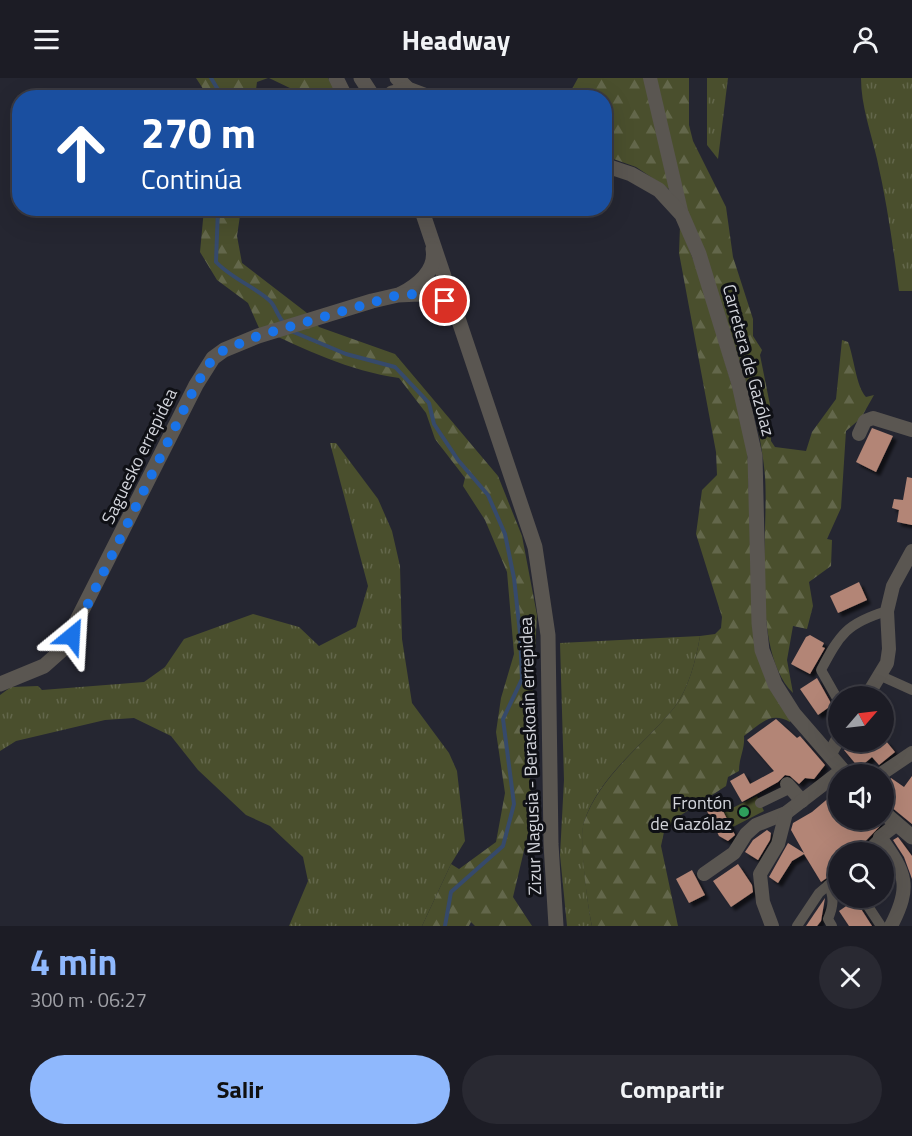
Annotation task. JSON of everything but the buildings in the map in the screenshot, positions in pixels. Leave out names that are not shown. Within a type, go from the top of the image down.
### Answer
[{"type":"street","points":[[650,78],[682,215]]},
{"type":"street","name":"Carretera de Gazólaz","points":[[612,168],[650,184],[672,202],[682,215],[699,254],[739,384],[751,435],[757,505],[759,623],[762,650],[775,684],[794,714],[838,764]]},
{"type":"street","name":"Zizur Nagusia - Beraskoain errepidea","points":[[424,216],[535,547],[550,665],[551,844],[556,926]]},
{"type":"street","points":[[398,295],[423,279],[435,258],[432,240]]},
{"type":"street","points":[[414,294],[440,286],[445,281]]},
{"type":"street","points":[[398,295],[435,296],[456,311]]},
{"type":"street","name":"Saguesko errepidea","points":[[0,684],[44,666],[67,643],[196,385],[213,358],[224,350],[276,330],[398,295]]},
{"type":"street","points":[[859,434],[865,421],[873,418],[912,430]]},
{"type":"street","points":[[874,686],[887,663],[889,649],[886,611],[893,586],[912,551]]},
{"type":"street","points":[[831,686],[822,670],[837,640],[849,626],[863,618],[886,611]]},
{"type":"street","points":[[880,676],[912,690]]},
{"type":"street","points":[[894,768],[909,760]]},
{"type":"street","points":[[704,874],[734,853],[746,834],[756,825],[786,813],[828,783]]},
{"type":"street","points":[[760,803],[789,786],[802,801]]},
{"type":"street","points":[[772,926],[763,902],[760,874],[778,844],[786,813]]},
{"type":"street","points":[[894,821],[912,836]]},
{"type":"street","points":[[875,842],[897,824]]},
{"type":"street","points":[[880,837],[894,857],[910,890],[891,926]]},
{"type":"street","points":[[797,926],[819,893],[828,885]]},
{"type":"street","points":[[832,926],[828,919],[833,908]]},
{"type":"street","points":[[869,908],[881,926]]},
{"type":"green space","points":[[196,78],[268,78],[257,82],[256,90],[204,90]]},
{"type":"green space","points":[[269,78],[328,78],[334,90],[294,90]]},
{"type":"green space","points":[[578,78],[646,78],[672,191],[636,167],[612,158],[612,90],[571,90]]},
{"type":"green space","points":[[655,78],[689,78],[689,125],[693,141],[726,207],[733,257],[753,319],[753,336],[762,350],[760,355],[770,405],[771,441],[775,447],[806,451],[812,432],[836,399],[842,340],[848,342],[857,379],[863,392],[866,397],[874,395],[861,418],[846,431],[841,508],[827,539],[832,540],[831,566],[809,582],[813,606],[807,629],[793,626],[787,660],[793,693],[780,674],[771,649],[766,621],[765,476],[753,407],[685,207]]},
{"type":"green space","points":[[707,78],[728,78],[718,159],[707,145]]},
{"type":"green space","points":[[861,78],[912,78],[912,291],[899,291],[887,208],[864,109]]},
{"type":"green space","points":[[203,216],[240,216],[237,236],[242,263],[307,313],[319,327],[395,354],[498,476],[522,536],[537,615],[529,762],[532,817],[513,897],[532,926],[475,926],[471,922],[469,926],[422,926],[451,864],[459,869],[496,842],[505,793],[496,732],[501,698],[514,654],[507,572],[485,520],[463,486],[465,478],[435,439],[426,413],[399,378],[345,365],[259,328],[248,303],[217,280],[200,252]]},
{"type":"green space","points":[[680,226],[700,277],[747,437],[753,619],[792,718],[790,722],[771,718],[744,736],[739,771],[728,777],[726,786],[678,817],[664,832],[661,846],[678,926],[592,926],[582,842],[582,830],[591,805],[612,775],[674,708],[691,674],[700,636],[715,634],[721,628],[722,617],[696,534],[702,490],[717,475],[716,452],[679,253]]},
{"type":"green space","points":[[330,443],[336,443],[378,499],[392,531],[400,566],[402,639],[412,703],[449,753],[457,771],[465,841],[451,864],[422,926],[289,926],[308,881],[303,857],[270,826],[246,815],[198,770],[171,736],[134,718],[105,720],[16,741],[0,751],[0,695],[11,687],[38,686],[42,690],[144,682],[165,667],[184,639],[253,614],[299,627],[319,646],[356,627],[368,586]]},
{"type":"green space","points":[[700,636],[691,674],[674,708],[611,775],[591,805],[584,822],[583,857],[592,926],[567,926],[560,855],[564,780],[560,643]]},
{"type":"green space","name":"Frontón de Gazólaz","points":[[757,796],[764,811],[731,828],[724,812]]},
{"type":"waterway","points":[[211,78],[218,90]]},
{"type":"waterway","points":[[218,216],[216,262],[230,274],[266,297],[284,323]]},
{"type":"waterway","points":[[291,331],[346,354],[395,367],[429,403],[434,424],[458,460],[488,495],[505,534],[514,578],[522,679],[503,719],[514,804],[503,846],[451,892],[445,926]]},
{"type":"place","name":"Frontón de Gazólaz","points":[[744,812]]},
{"type":"route","points":[[72,636],[196,385],[213,358],[224,350],[258,336],[372,301],[398,295],[419,294],[435,296],[445,301]]}]
